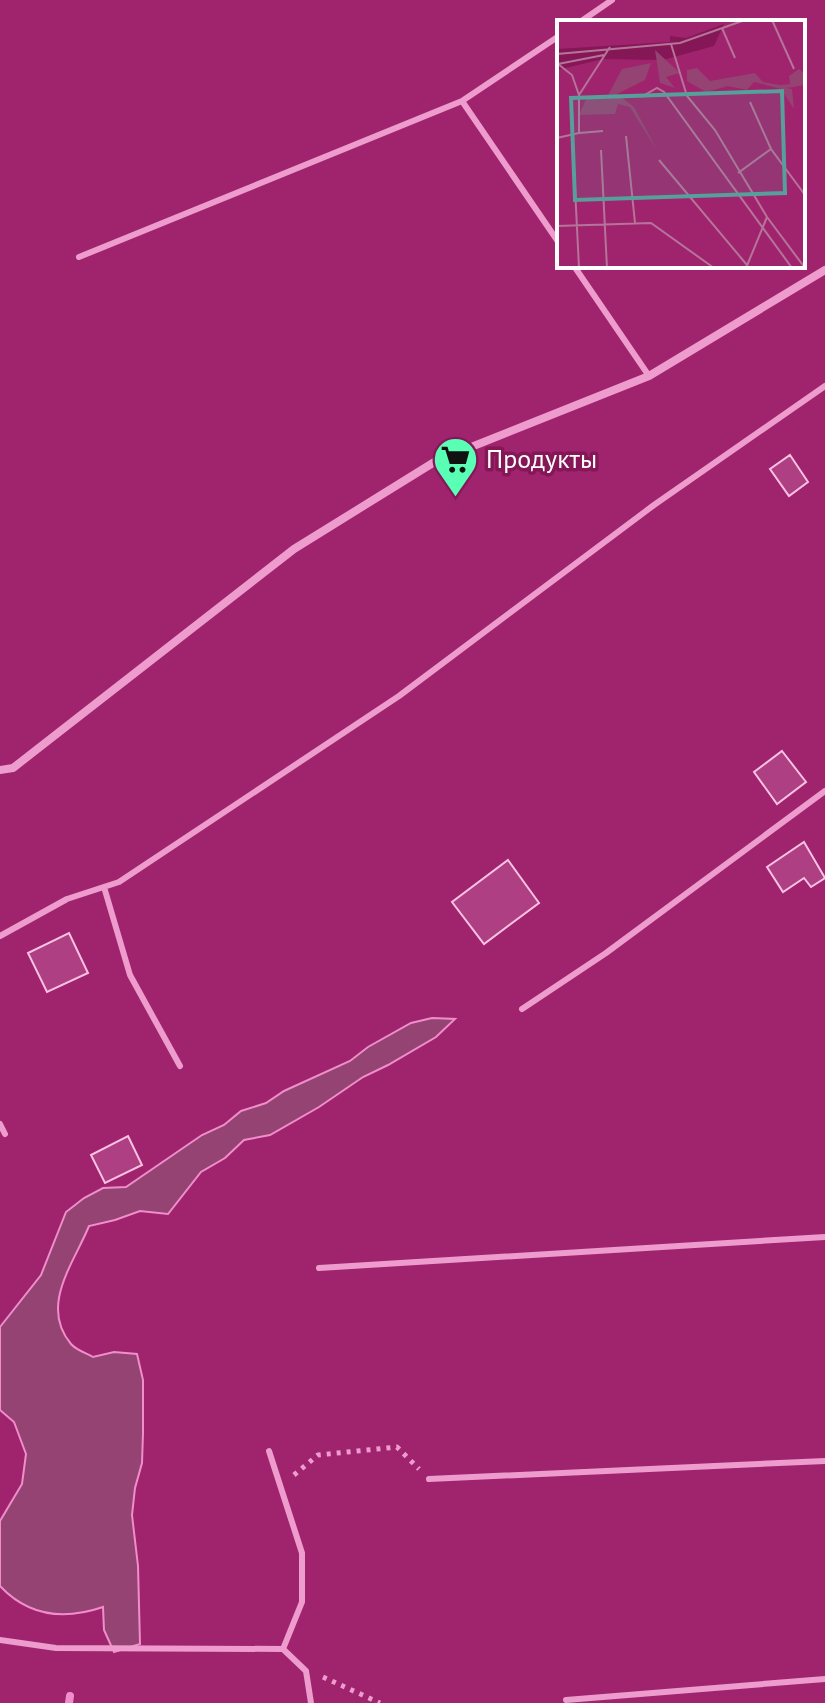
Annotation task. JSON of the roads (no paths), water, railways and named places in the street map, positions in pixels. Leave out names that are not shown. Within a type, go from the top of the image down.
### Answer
[{"type":"street","points":[[0,770],[13,768],[294,549],[436,461],[649,376],[825,270]]},
{"type":"lane","points":[[583,20],[612,0]]},
{"type":"lane","points":[[79,257],[462,101],[557,37]]},
{"type":"lane","points":[[462,101],[557,240]]},
{"type":"lane","points":[[575,268],[649,376]]},
{"type":"lane","points":[[0,936],[67,899],[119,882],[399,696],[654,505],[825,386]]},
{"type":"lane","points":[[522,1009],[606,953],[825,791]]},
{"type":"lane","points":[[104,887],[130,975],[180,1066]]},
{"type":"lane","points":[[0,1124],[5,1134]]},
{"type":"lane","points":[[319,1268],[825,1237]]},
{"type":"lane","points":[[269,1451],[302,1553],[302,1602],[283,1649]]},
{"type":"lane","points":[[429,1479],[825,1461]]},
{"type":"lane","points":[[0,1640],[56,1648],[283,1649],[306,1671],[311,1703]]},
{"type":"lane","points":[[566,1700],[825,1679]]},
{"type":"waterway","points":[[69,1703],[70,1696]]},
{"type":"place","name":"Продукты","points":[[455,498]]}]
